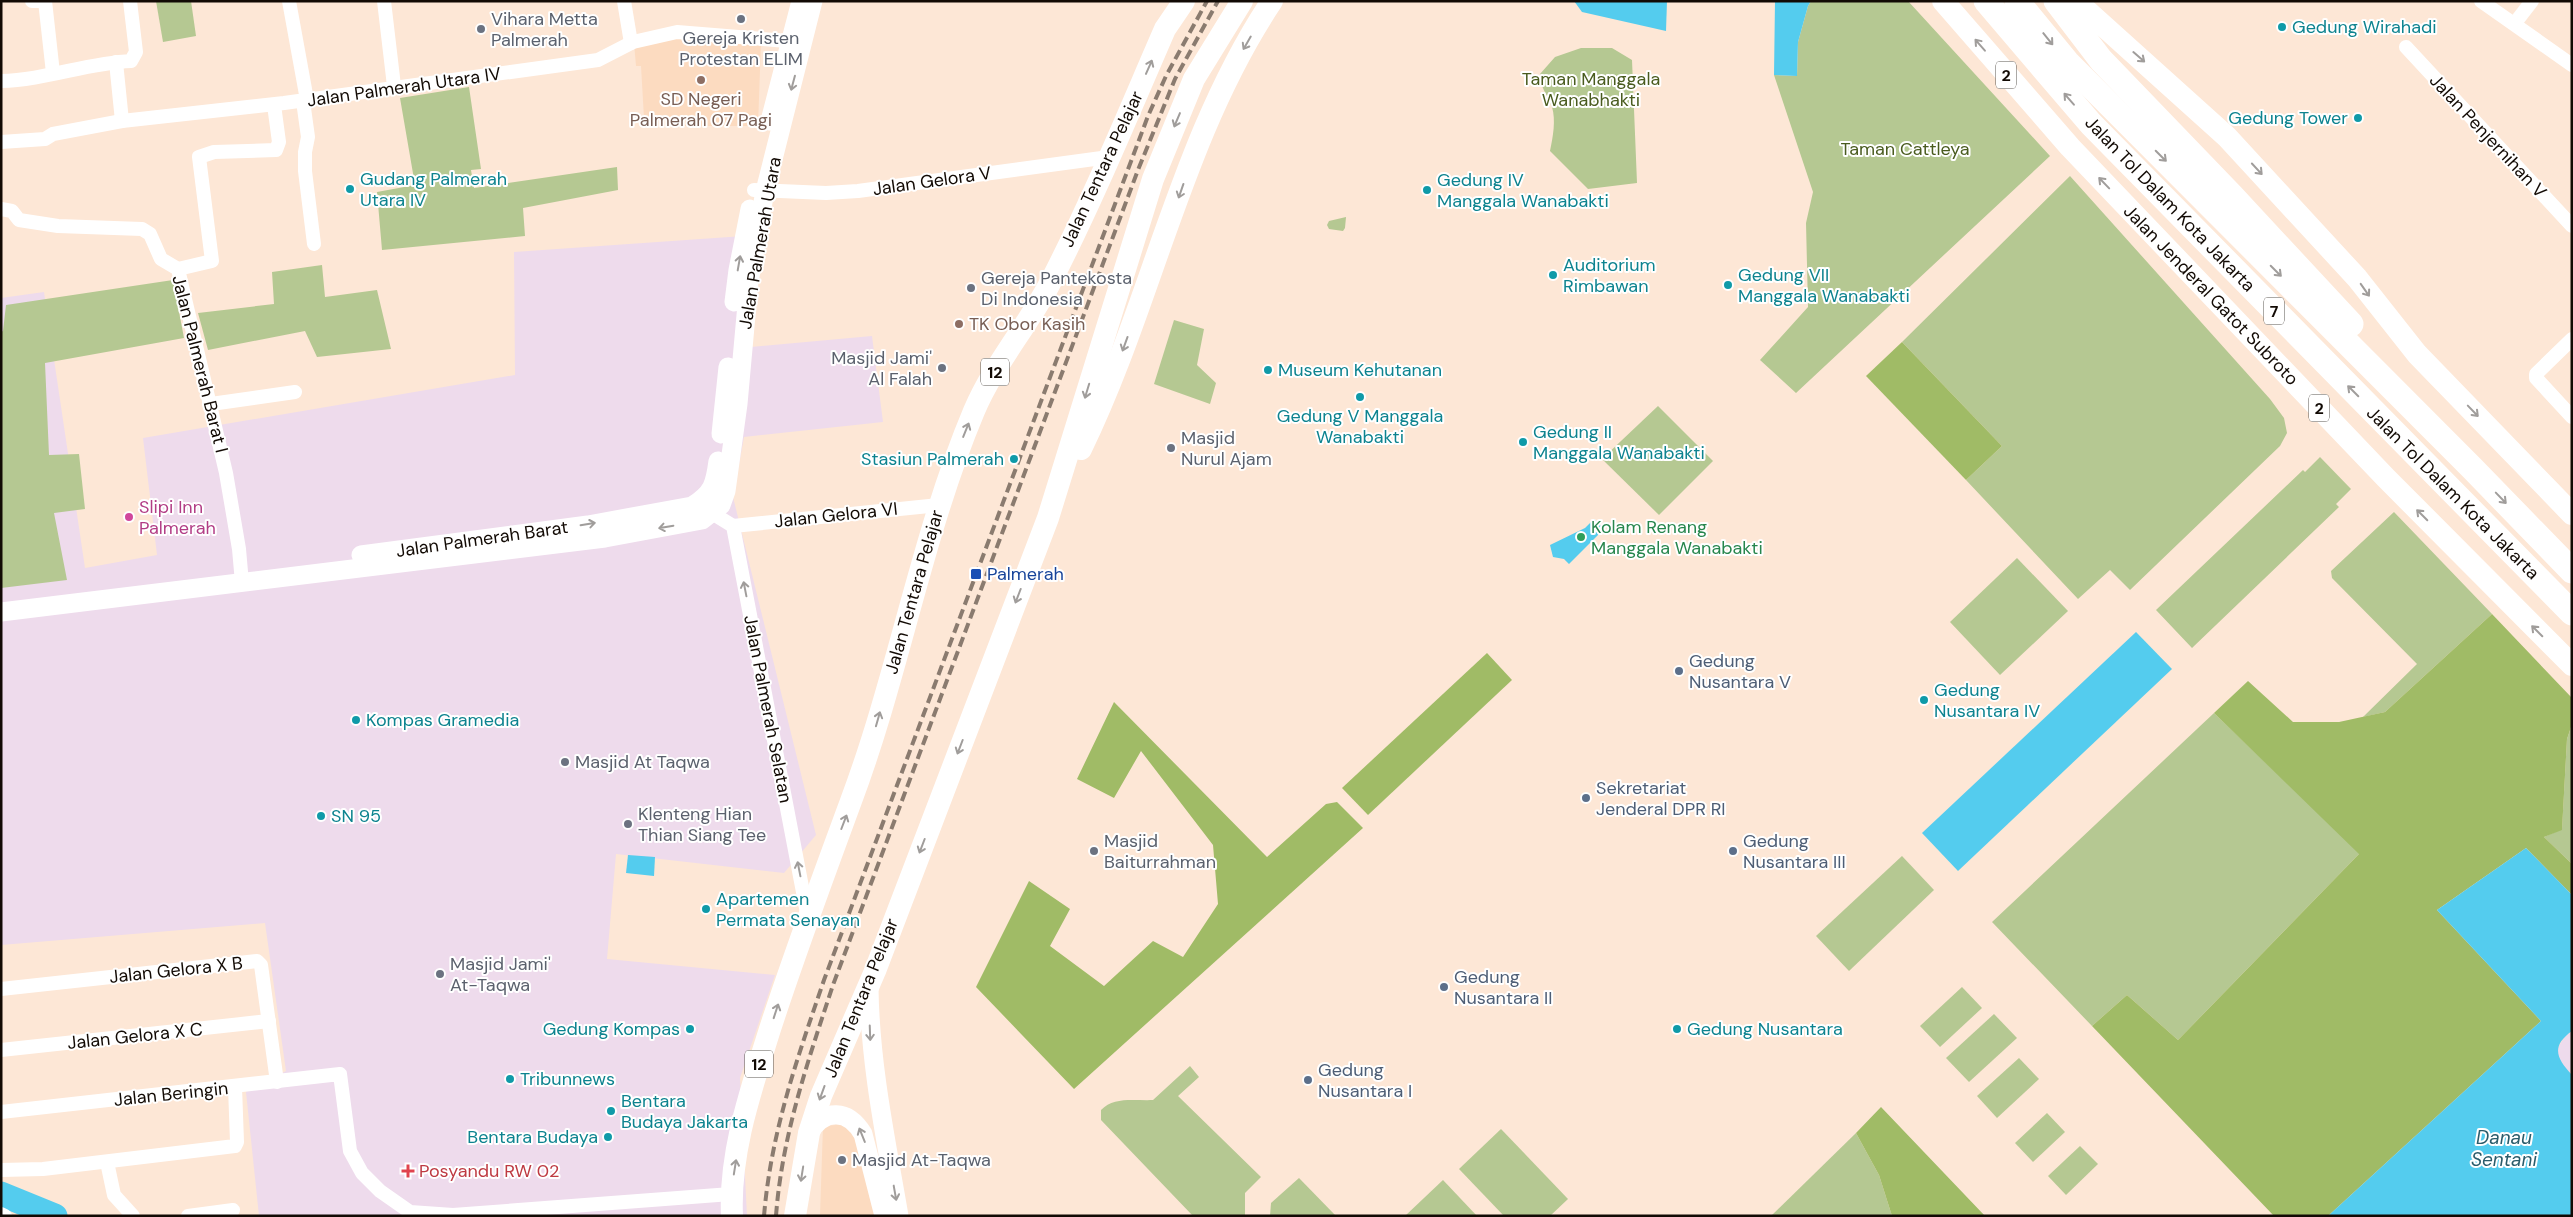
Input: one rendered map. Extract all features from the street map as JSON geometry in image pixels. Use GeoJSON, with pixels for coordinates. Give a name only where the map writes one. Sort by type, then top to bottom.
{"type":"FeatureCollection","features":[{"type":"Feature","properties":{"kind":"highway","name":"Jalan Tentara Pelajar"},"geometry":{"type":"LineString","coordinates":[[731,1205],[743,1113],[808,917],[864,766],[939,505],[976,407],[1048,287],[1109,157],[1165,29],[1184,1]]}},
{"type":"Feature","properties":{"kind":"highway","name":"Jalan Tentara Pelajar"},"geometry":{"type":"LineString","coordinates":[[795,1216],[809,1133],[839,1050],[869,984],[1048,518],[1152,179],[1194,79],[1242,1]]}},
{"type":"Feature","properties":{"kind":"highway"},"geometry":{"type":"LineString","coordinates":[[1048,518],[1104,401],[1207,123],[1233,66],[1272,1]]}},
{"type":"Feature","properties":{"kind":"highway","name":"Jalan Jenderal Gatot Subroto"},"geometry":{"type":"LineString","coordinates":[[1943,1],[2070,147],[2386,478],[2572,665]]}},
{"type":"Feature","properties":{"kind":"highway","name":"Jalan Tol Dalam Kota Jakarta"},"geometry":{"type":"LineString","coordinates":[[1986,1],[2091,124],[2572,613]]}},
{"type":"Feature","properties":{"kind":"highway","name":"Jalan Tol Dalam Kota Jakarta"},"geometry":{"type":"LineString","coordinates":[[2018,1],[2067,62],[2474,469],[2572,571]]}},
{"type":"Feature","properties":{"kind":"highway"},"geometry":{"type":"LineString","coordinates":[[2056,1],[2100,60],[2232,196],[2419,398],[2474,469]]}},
{"type":"Feature","properties":{"kind":"highway"},"geometry":{"type":"LineString","coordinates":[[2076,1],[2227,137],[2357,278],[2418,354],[2572,514]]}},
{"type":"Feature","properties":{"kind":"main road","name":"Jalan Palmerah Utara"},"geometry":{"type":"LineString","coordinates":[[797,41],[801,1]]}},
{"type":"Feature","properties":{"kind":"main road","name":"Jalan Palmerah Utara"},"geometry":{"type":"LineString","coordinates":[[715,485],[731,405],[760,190],[797,41],[813,1]]}},
{"type":"Feature","properties":{"kind":"main road","name":"Jalan Palmerah Utara"},"geometry":{"type":"LineString","coordinates":[[712,513],[721,505],[726,491],[731,405]]}},
{"type":"Feature","properties":{"kind":"main road","name":"Jalan Palmerah Barat"},"geometry":{"type":"LineString","coordinates":[[1,612],[578,526],[678,509],[692,506],[703,499],[715,485]]}},
{"type":"Feature","properties":{"kind":"main road","name":"Jalan Palmerah Barat"},"geometry":{"type":"LineString","coordinates":[[1,600],[241,577],[605,538],[702,520],[712,513]]}},
{"type":"Feature","properties":{"kind":"main road"},"geometry":{"type":"LineString","coordinates":[[869,984],[870,1037],[873,1067],[899,1216]]}},
{"type":"Feature","properties":{"kind":"main road"},"geometry":{"type":"LineString","coordinates":[[809,1133],[816,1122],[825,1116],[837,1115],[847,1117],[857,1124],[863,1134],[884,1216]]}},
{"type":"Feature","properties":{"kind":"street"},"geometry":{"type":"LineString","coordinates":[[32,1],[43,1],[53,73]]}},
{"type":"Feature","properties":{"kind":"street"},"geometry":{"type":"LineString","coordinates":[[1,81],[42,78],[53,73],[131,61],[136,52],[130,1]]}},
{"type":"Feature","properties":{"kind":"street"},"geometry":{"type":"LineString","coordinates":[[289,1],[305,100],[308,137],[304,158],[314,244]]}},
{"type":"Feature","properties":{"kind":"street"},"geometry":{"type":"LineString","coordinates":[[384,1],[394,86]]}},
{"type":"Feature","properties":{"kind":"street"},"geometry":{"type":"LineString","coordinates":[[624,1],[631,43]]}},
{"type":"Feature","properties":{"kind":"street"},"geometry":{"type":"LineString","coordinates":[[2481,1],[2572,65]]}},
{"type":"Feature","properties":{"kind":"street"},"geometry":{"type":"LineString","coordinates":[[2515,24],[2532,1]]}},
{"type":"Feature","properties":{"kind":"street","name":"Jalan Palmerah Utara IV"},"geometry":{"type":"LineString","coordinates":[[1,142],[45,139],[53,134],[122,121],[274,104],[394,86],[598,60],[631,43],[677,32],[797,41]]}},
{"type":"Feature","properties":{"kind":"street","name":"Jalan Penjernihan V"},"geometry":{"type":"LineString","coordinates":[[2406,47],[2572,226]]}},
{"type":"Feature","properties":{"kind":"street"},"geometry":{"type":"LineString","coordinates":[[116,62],[122,121]]}},
{"type":"Feature","properties":{"kind":"street"},"geometry":{"type":"LineString","coordinates":[[178,269],[212,261],[199,157],[214,152],[276,150],[279,142],[274,104]]}},
{"type":"Feature","properties":{"kind":"street","name":"Jalan Gelora V"},"geometry":{"type":"LineString","coordinates":[[760,190],[826,193],[858,191],[1109,157]]}},
{"type":"Feature","properties":{"kind":"street","name":"Jalan Palmerah Barat I"},"geometry":{"type":"LineString","coordinates":[[1,209],[12,211],[19,220],[32,223],[58,226],[142,229],[150,234],[161,259],[178,269],[211,404],[238,540],[241,577]]}},
{"type":"Feature","properties":{"kind":"street"},"geometry":{"type":"LineString","coordinates":[[2572,339],[2536,374],[2536,378],[2572,417]]}},
{"type":"Feature","properties":{"kind":"street"},"geometry":{"type":"LineString","coordinates":[[211,404],[296,392]]}},
{"type":"Feature","properties":{"kind":"street","name":"Jalan Gelora VI"},"geometry":{"type":"LineString","coordinates":[[733,526],[939,505]]}},
{"type":"Feature","properties":{"kind":"street"},"geometry":{"type":"LineString","coordinates":[[712,513],[733,526]]}},
{"type":"Feature","properties":{"kind":"street","name":"Jalan Palmerah Selatan"},"geometry":{"type":"LineString","coordinates":[[733,526],[808,917]]}},
{"type":"Feature","properties":{"kind":"street","name":"Jalan Gelora X B"},"geometry":{"type":"LineString","coordinates":[[1,989],[254,961],[261,965],[277,1082]]}},
{"type":"Feature","properties":{"kind":"street","name":"Jalan Gelora X C"},"geometry":{"type":"LineString","coordinates":[[1,1050],[269,1021]]}},
{"type":"Feature","properties":{"kind":"street","name":"Jalan Beringin"},"geometry":{"type":"LineString","coordinates":[[1,1112],[340,1074],[350,1151],[362,1173],[380,1191],[411,1214]]}},
{"type":"Feature","properties":{"kind":"street"},"geometry":{"type":"LineString","coordinates":[[1,1170],[43,1169],[235,1146],[237,1139],[235,1087]]}},
{"type":"Feature","properties":{"kind":"street"},"geometry":{"type":"LineString","coordinates":[[107,1162],[114,1195],[133,1216]]}},
{"type":"Feature","properties":{"kind":"street"},"geometry":{"type":"LineString","coordinates":[[411,1214],[453,1215],[731,1205]]}},
{"type":"Feature","properties":{"kind":"street"},"geometry":{"type":"LineString","coordinates":[[188,1216],[233,1210]]}},
{"type":"Feature","properties":{"kind":"street"},"geometry":{"type":"LineString","coordinates":[[1,1214],[5,1216]]}},
{"type":"Feature","properties":{"kind":"shaded area","name":"SD Negeri Palmerah 07 Pagi"},"geometry":{"type":"Polygon","coordinates":[[[675,38],[761,43],[758,126],[649,126],[649,119],[644,118],[641,66],[636,66],[634,43],[675,38]]]}},
{"type":"Feature","properties":{"kind":"shaded area"},"geometry":{"type":"Polygon","coordinates":[[[758,235],[751,347],[872,336],[883,422],[744,437],[733,497],[816,835],[784,873],[616,854],[607,959],[775,975],[740,1078],[747,1216],[259,1216],[246,1092],[286,1071],[265,923],[1,945],[1,298],[44,292],[85,568],[157,555],[143,438],[515,375],[514,252],[758,235]]]}},
{"type":"Feature","properties":{"kind":"shaded area"},"geometry":{"type":"Polygon","coordinates":[[[2572,1031],[2572,1075],[2559,1062],[2557,1049],[2565,1036],[2572,1031]]]}},
{"type":"Feature","properties":{"kind":"shaded area"},"geometry":{"type":"Polygon","coordinates":[[[863,1123],[879,1216],[820,1216],[823,1126],[863,1123]]]}},
{"type":"Feature","properties":{"kind":"green space"},"geometry":{"type":"Polygon","coordinates":[[[156,1],[191,1],[196,36],[163,42],[156,1]]]}},
{"type":"Feature","properties":{"kind":"green space","name":"Taman Cattleya"},"geometry":{"type":"Polygon","coordinates":[[[1811,1],[1908,1],[2050,156],[1796,393],[1760,360],[1808,307],[1806,223],[1813,192],[1774,75],[1797,76],[1798,42],[1811,1]]]}},
{"type":"Feature","properties":{"kind":"green space","name":"Taman Manggala Wanabhakti"},"geometry":{"type":"Polygon","coordinates":[[[1581,48],[1612,48],[1632,60],[1637,183],[1588,189],[1550,151],[1554,117],[1540,74],[1555,57],[1581,48]]]}},
{"type":"Feature","properties":{"kind":"green space"},"geometry":{"type":"Polygon","coordinates":[[[469,87],[481,169],[471,170],[474,188],[617,167],[618,190],[523,208],[525,236],[382,250],[377,192],[415,185],[400,98],[469,87]]]}},
{"type":"Feature","properties":{"kind":"green space"},"geometry":{"type":"Polygon","coordinates":[[[2070,176],[2270,399],[2284,418],[2287,433],[2280,446],[2130,590],[2110,570],[2078,599],[1966,480],[2002,446],[1902,342],[2070,176]]]}},
{"type":"Feature","properties":{"kind":"green space"},"geometry":{"type":"Polygon","coordinates":[[[1346,217],[1343,231],[1329,229],[1327,225],[1329,221],[1346,217]]]}},
{"type":"Feature","properties":{"kind":"green space"},"geometry":{"type":"Polygon","coordinates":[[[322,265],[325,297],[377,290],[391,349],[317,357],[305,331],[208,350],[198,313],[274,304],[272,272],[322,265]]]}},
{"type":"Feature","properties":{"kind":"green space"},"geometry":{"type":"Polygon","coordinates":[[[173,280],[184,338],[45,363],[49,455],[79,454],[85,509],[54,513],[67,580],[1,588],[1,332],[3,331],[6,305],[173,280]]]}},
{"type":"Feature","properties":{"kind":"green space"},"geometry":{"type":"Polygon","coordinates":[[[1174,320],[1204,329],[1197,365],[1216,383],[1210,404],[1154,384],[1174,320]]]}},
{"type":"Feature","properties":{"kind":"green space"},"geometry":{"type":"Polygon","coordinates":[[[1902,342],[2002,446],[1966,480],[1866,376],[1902,342]]]}},
{"type":"Feature","properties":{"kind":"green space"},"geometry":{"type":"Polygon","coordinates":[[[1658,406],[1713,461],[1659,515],[1602,459],[1658,406]]]}},
{"type":"Feature","properties":{"kind":"green space"},"geometry":{"type":"Polygon","coordinates":[[[2320,457],[2351,489],[2336,504],[2339,507],[2192,648],[2156,610],[2303,470],[2305,472],[2320,457]]]}},
{"type":"Feature","properties":{"kind":"green space"},"geometry":{"type":"Polygon","coordinates":[[[2394,512],[2492,614],[2385,712],[2363,717],[2417,664],[2332,578],[2331,571],[2394,512]]]}},
{"type":"Feature","properties":{"kind":"green space"},"geometry":{"type":"Polygon","coordinates":[[[2017,558],[2068,611],[2000,675],[1950,622],[2017,558]]]}},
{"type":"Feature","properties":{"kind":"green space"},"geometry":{"type":"Polygon","coordinates":[[[2492,614],[2572,698],[2572,724],[2567,739],[2562,830],[2544,837],[2572,864],[2572,895],[2526,848],[2437,910],[2541,1021],[2328,1216],[2274,1216],[2092,1026],[2127,995],[2178,1040],[2359,854],[2214,713],[2248,681],[2293,722],[2339,722],[2385,712],[2492,614]]]}},
{"type":"Feature","properties":{"kind":"green space"},"geometry":{"type":"Polygon","coordinates":[[[1487,653],[1512,680],[1368,815],[1342,788],[1487,653]]]}},
{"type":"Feature","properties":{"kind":"green space"},"geometry":{"type":"Polygon","coordinates":[[[1114,702],[1267,857],[1326,804],[1337,802],[1363,828],[1074,1089],[976,987],[1029,881],[1070,909],[1050,946],[1104,986],[1153,941],[1183,957],[1218,904],[1213,845],[1141,751],[1114,798],[1077,779],[1114,702]]]}},
{"type":"Feature","properties":{"kind":"green space"},"geometry":{"type":"Polygon","coordinates":[[[2214,713],[2360,853],[2178,1040],[2127,995],[2092,1026],[1992,922],[2214,713]]]}},
{"type":"Feature","properties":{"kind":"green space"},"geometry":{"type":"Polygon","coordinates":[[[2572,724],[2572,864],[2544,837],[2562,829],[2567,739],[2572,724]]]}},
{"type":"Feature","properties":{"kind":"green space"},"geometry":{"type":"Polygon","coordinates":[[[1902,856],[1934,890],[1849,971],[1816,936],[1902,856]]]}},
{"type":"Feature","properties":{"kind":"green space"},"geometry":{"type":"Polygon","coordinates":[[[1962,987],[1982,1008],[1940,1047],[1920,1026],[1962,987]]]}},
{"type":"Feature","properties":{"kind":"green space"},"geometry":{"type":"Polygon","coordinates":[[[1994,1014],[2017,1038],[1969,1082],[1946,1058],[1994,1014]]]}},
{"type":"Feature","properties":{"kind":"green space"},"geometry":{"type":"Polygon","coordinates":[[[2019,1058],[2039,1079],[1997,1118],[1977,1096],[2019,1058]]]}},
{"type":"Feature","properties":{"kind":"green space"},"geometry":{"type":"Polygon","coordinates":[[[1190,1066],[1199,1077],[1178,1096],[1261,1177],[1245,1193],[1245,1216],[1193,1216],[1101,1120],[1101,1110],[1112,1103],[1125,1100],[1153,1100],[1190,1066]]]}},
{"type":"Feature","properties":{"kind":"green space"},"geometry":{"type":"Polygon","coordinates":[[[1881,1107],[1985,1216],[1892,1216],[1879,1175],[1856,1133],[1881,1107]]]}},
{"type":"Feature","properties":{"kind":"green space"},"geometry":{"type":"Polygon","coordinates":[[[2047,1113],[2065,1132],[2033,1162],[2015,1143],[2047,1113]]]}},
{"type":"Feature","properties":{"kind":"green space"},"geometry":{"type":"Polygon","coordinates":[[[1501,1129],[1568,1199],[1550,1216],[1504,1216],[1459,1169],[1501,1129]]]}},
{"type":"Feature","properties":{"kind":"green space"},"geometry":{"type":"Polygon","coordinates":[[[1856,1133],[1879,1175],[1892,1216],[1771,1216],[1856,1133]]]}},
{"type":"Feature","properties":{"kind":"green space"},"geometry":{"type":"Polygon","coordinates":[[[2080,1146],[2098,1164],[2066,1195],[2048,1176],[2080,1146]]]}},
{"type":"Feature","properties":{"kind":"green space"},"geometry":{"type":"Polygon","coordinates":[[[1299,1178],[1336,1216],[1270,1216],[1271,1203],[1299,1178]]]}},
{"type":"Feature","properties":{"kind":"green space"},"geometry":{"type":"Polygon","coordinates":[[[1443,1180],[1477,1216],[1405,1216],[1443,1180]]]}},
{"type":"Feature","properties":{"kind":"water"},"geometry":{"type":"Polygon","coordinates":[[[1574,1],[1667,1],[1666,31],[1582,12],[1574,1]]]}},
{"type":"Feature","properties":{"kind":"water"},"geometry":{"type":"Polygon","coordinates":[[[1775,1],[1811,1],[1798,42],[1797,76],[1774,75],[1775,1]]]}},
{"type":"Feature","properties":{"kind":"water","name":"Kolam Renang Manggala Wanabakti"},"geometry":{"type":"Polygon","coordinates":[[[1594,519],[1604,529],[1569,564],[1564,559],[1553,557],[1550,545],[1585,528],[1594,519]]]}},
{"type":"Feature","properties":{"kind":"water"},"geometry":{"type":"Polygon","coordinates":[[[2136,632],[2172,669],[1958,871],[1922,833],[2136,632]]]}},
{"type":"Feature","properties":{"kind":"water","name":"Danau Sentani"},"geometry":{"type":"Polygon","coordinates":[[[2526,848],[2572,895],[2572,1031],[2561,1042],[2558,1052],[2562,1063],[2572,1075],[2572,1216],[2328,1216],[2541,1021],[2437,910],[2526,848]]]}},
{"type":"Feature","properties":{"kind":"water"},"geometry":{"type":"Polygon","coordinates":[[[628,855],[655,857],[654,876],[626,873],[628,855]]]}},
{"type":"Feature","properties":{"kind":"waterway"},"geometry":{"type":"LineString","coordinates":[[1,1194],[55,1216]]}},
{"type":"Feature","properties":{"kind":"railway"},"geometry":{"type":"LineString","coordinates":[[764,1216],[767,1185],[786,1096],[824,980],[1148,116],[1166,76],[1207,1]]}},
{"type":"Feature","properties":{"kind":"railway"},"geometry":{"type":"LineString","coordinates":[[776,1216],[779,1186],[790,1127],[833,985],[1138,170],[1175,79],[1218,1]]}},
{"type":"Feature","properties":{"kind":"place","name":"Gereja Kristen Protestan ELIM"},"geometry":{"type":"Point","coordinates":[741,19]}},
{"type":"Feature","properties":{"kind":"place","name":"Gedung Wirahadi"},"geometry":{"type":"Point","coordinates":[2282,27]}},
{"type":"Feature","properties":{"kind":"place","name":"Vihara Metta Palmerah"},"geometry":{"type":"Point","coordinates":[481,29]}},
{"type":"Feature","properties":{"kind":"place","name":"SD Negeri Palmerah 07 Pagi"},"geometry":{"type":"Point","coordinates":[701,80]}},
{"type":"Feature","properties":{"kind":"place","name":"Gedung Tower"},"geometry":{"type":"Point","coordinates":[2358,118]}},
{"type":"Feature","properties":{"kind":"place","name":"Gudang Palmerah Utara IV"},"geometry":{"type":"Point","coordinates":[350,189]}},
{"type":"Feature","properties":{"kind":"place","name":"Gedung IV Manggala Wanabakti"},"geometry":{"type":"Point","coordinates":[1427,190]}},
{"type":"Feature","properties":{"kind":"place","name":"Auditorium Rimbawan"},"geometry":{"type":"Point","coordinates":[1553,275]}},
{"type":"Feature","properties":{"kind":"place","name":"Gedung VII Manggala Wanabakti"},"geometry":{"type":"Point","coordinates":[1728,285]}},
{"type":"Feature","properties":{"kind":"place","name":"Gereja Pantekosta Di Indonesia"},"geometry":{"type":"Point","coordinates":[971,288]}},
{"type":"Feature","properties":{"kind":"place","name":"TK Obor Kasih"},"geometry":{"type":"Point","coordinates":[959,324]}},
{"type":"Feature","properties":{"kind":"place","name":"Masjid Jami' Al Falah"},"geometry":{"type":"Point","coordinates":[942,368]}},
{"type":"Feature","properties":{"kind":"place","name":"Museum Kehutanan"},"geometry":{"type":"Point","coordinates":[1268,370]}},
{"type":"Feature","properties":{"kind":"place","name":"Gedung V Manggala Wanabakti"},"geometry":{"type":"Point","coordinates":[1360,397]}},
{"type":"Feature","properties":{"kind":"place","name":"Gedung II Manggala Wanabakti"},"geometry":{"type":"Point","coordinates":[1523,442]}},
{"type":"Feature","properties":{"kind":"place","name":"Masjid Nurul Ajam"},"geometry":{"type":"Point","coordinates":[1171,448]}},
{"type":"Feature","properties":{"kind":"place","name":"Stasiun Palmerah"},"geometry":{"type":"Point","coordinates":[1014,459]}},
{"type":"Feature","properties":{"kind":"place","name":"Slipi Inn Palmerah"},"geometry":{"type":"Point","coordinates":[129,517]}},
{"type":"Feature","properties":{"kind":"place","name":"Kolam Renang Manggala Wanabakti"},"geometry":{"type":"Point","coordinates":[1581,537]}},
{"type":"Feature","properties":{"kind":"place","name":"Palmerah"},"geometry":{"type":"Point","coordinates":[976,574]}},
{"type":"Feature","properties":{"kind":"place","name":"Gedung Nusantara V"},"geometry":{"type":"Point","coordinates":[1679,671]}},
{"type":"Feature","properties":{"kind":"place","name":"Gedung Nusantara IV"},"geometry":{"type":"Point","coordinates":[1924,700]}},
{"type":"Feature","properties":{"kind":"place","name":"Kompas Gramedia"},"geometry":{"type":"Point","coordinates":[356,720]}},
{"type":"Feature","properties":{"kind":"place","name":"Masjid At Taqwa"},"geometry":{"type":"Point","coordinates":[565,762]}},
{"type":"Feature","properties":{"kind":"place","name":"Sekretariat Jenderal DPR RI"},"geometry":{"type":"Point","coordinates":[1586,798]}},
{"type":"Feature","properties":{"kind":"place","name":"SN 95"},"geometry":{"type":"Point","coordinates":[321,816]}},
{"type":"Feature","properties":{"kind":"place","name":"Klenteng Hian Thian Siang Tee"},"geometry":{"type":"Point","coordinates":[628,824]}},
{"type":"Feature","properties":{"kind":"place","name":"Masjid Baiturrahman"},"geometry":{"type":"Point","coordinates":[1094,851]}},
{"type":"Feature","properties":{"kind":"place","name":"Gedung Nusantara III"},"geometry":{"type":"Point","coordinates":[1733,851]}},
{"type":"Feature","properties":{"kind":"place","name":"Apartemen Permata Senayan"},"geometry":{"type":"Point","coordinates":[706,909]}},
{"type":"Feature","properties":{"kind":"place","name":"Masjid Jami' At-Taqwa"},"geometry":{"type":"Point","coordinates":[440,974]}},
{"type":"Feature","properties":{"kind":"place","name":"Gedung Nusantara II"},"geometry":{"type":"Point","coordinates":[1444,987]}},
{"type":"Feature","properties":{"kind":"place","name":"Gedung Kompas"},"geometry":{"type":"Point","coordinates":[690,1029]}},
{"type":"Feature","properties":{"kind":"place","name":"Gedung Nusantara"},"geometry":{"type":"Point","coordinates":[1677,1029]}},
{"type":"Feature","properties":{"kind":"place","name":"Tribunnews"},"geometry":{"type":"Point","coordinates":[510,1079]}},
{"type":"Feature","properties":{"kind":"place","name":"Gedung Nusantara I"},"geometry":{"type":"Point","coordinates":[1308,1080]}},
{"type":"Feature","properties":{"kind":"place","name":"Bentara Budaya Jakarta"},"geometry":{"type":"Point","coordinates":[611,1111]}},
{"type":"Feature","properties":{"kind":"place","name":"Bentara Budaya"},"geometry":{"type":"Point","coordinates":[608,1137]}},
{"type":"Feature","properties":{"kind":"place","name":"Masjid At-Taqwa"},"geometry":{"type":"Point","coordinates":[842,1160]}},
{"type":"Feature","properties":{"kind":"place","name":"Posyandu RW 02"},"geometry":{"type":"Point","coordinates":[408,1171]}}]}
